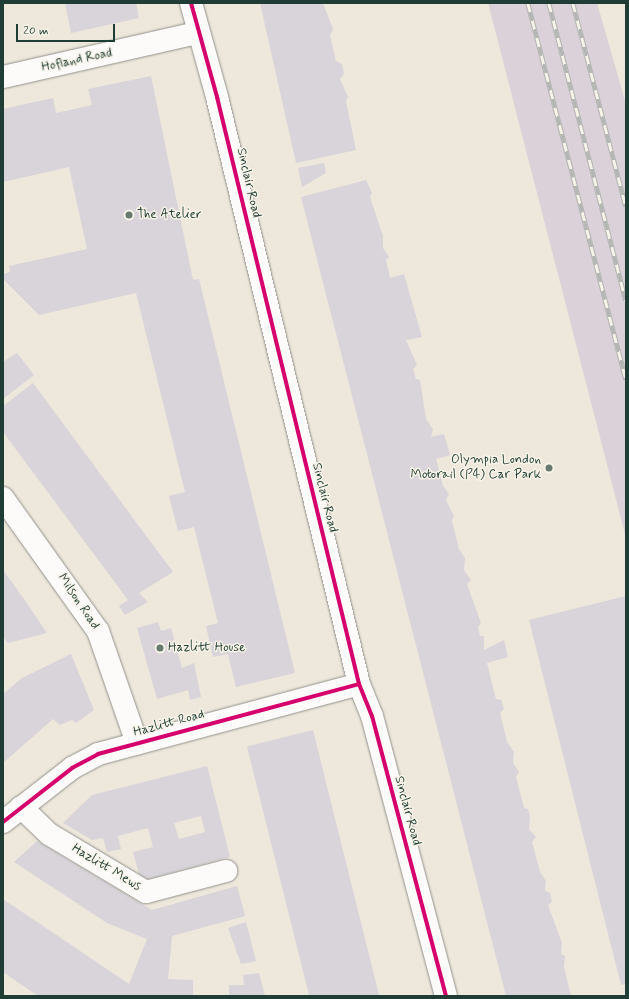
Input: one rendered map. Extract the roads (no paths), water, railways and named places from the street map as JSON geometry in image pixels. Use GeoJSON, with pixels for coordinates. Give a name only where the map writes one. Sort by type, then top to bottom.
{"type":"FeatureCollection","features":[{"type":"Feature","properties":{"kind":"street","name":"Sinclair Road"},"geometry":{"type":"LineString","coordinates":[[191,3],[197,33],[217,97],[359,684],[372,716],[446,996]]}},
{"type":"Feature","properties":{"kind":"street","name":"Hofland Road"},"geometry":{"type":"LineString","coordinates":[[3,78],[197,33]]}},
{"type":"Feature","properties":{"kind":"street","name":"Milson Road"},"geometry":{"type":"LineString","coordinates":[[3,498],[98,631],[137,743]]}},
{"type":"Feature","properties":{"kind":"street","name":"Hazlitt Road"},"geometry":{"type":"LineString","coordinates":[[3,822],[84,760],[137,743],[359,684]]}},
{"type":"Feature","properties":{"kind":"street","name":"Hazlitt Mews"},"geometry":{"type":"LineString","coordinates":[[21,807],[49,834],[146,892],[226,871]]}},
{"type":"Feature","properties":{"kind":"railway"},"geometry":{"type":"LineString","coordinates":[[528,3],[626,379]]}},
{"type":"Feature","properties":{"kind":"railway"},"geometry":{"type":"LineString","coordinates":[[549,3],[626,300]]}},
{"type":"Feature","properties":{"kind":"railway"},"geometry":{"type":"LineString","coordinates":[[573,3],[626,206]]}},
{"type":"Feature","properties":{"kind":"place","name":"The Atelier"},"geometry":{"type":"Point","coordinates":[129,215]}},
{"type":"Feature","properties":{"kind":"place","name":"Olympia London Motorail (P4) Car Park"},"geometry":{"type":"Point","coordinates":[549,468]}},
{"type":"Feature","properties":{"kind":"place","name":"Hazlitt House"},"geometry":{"type":"Point","coordinates":[160,648]}}]}
